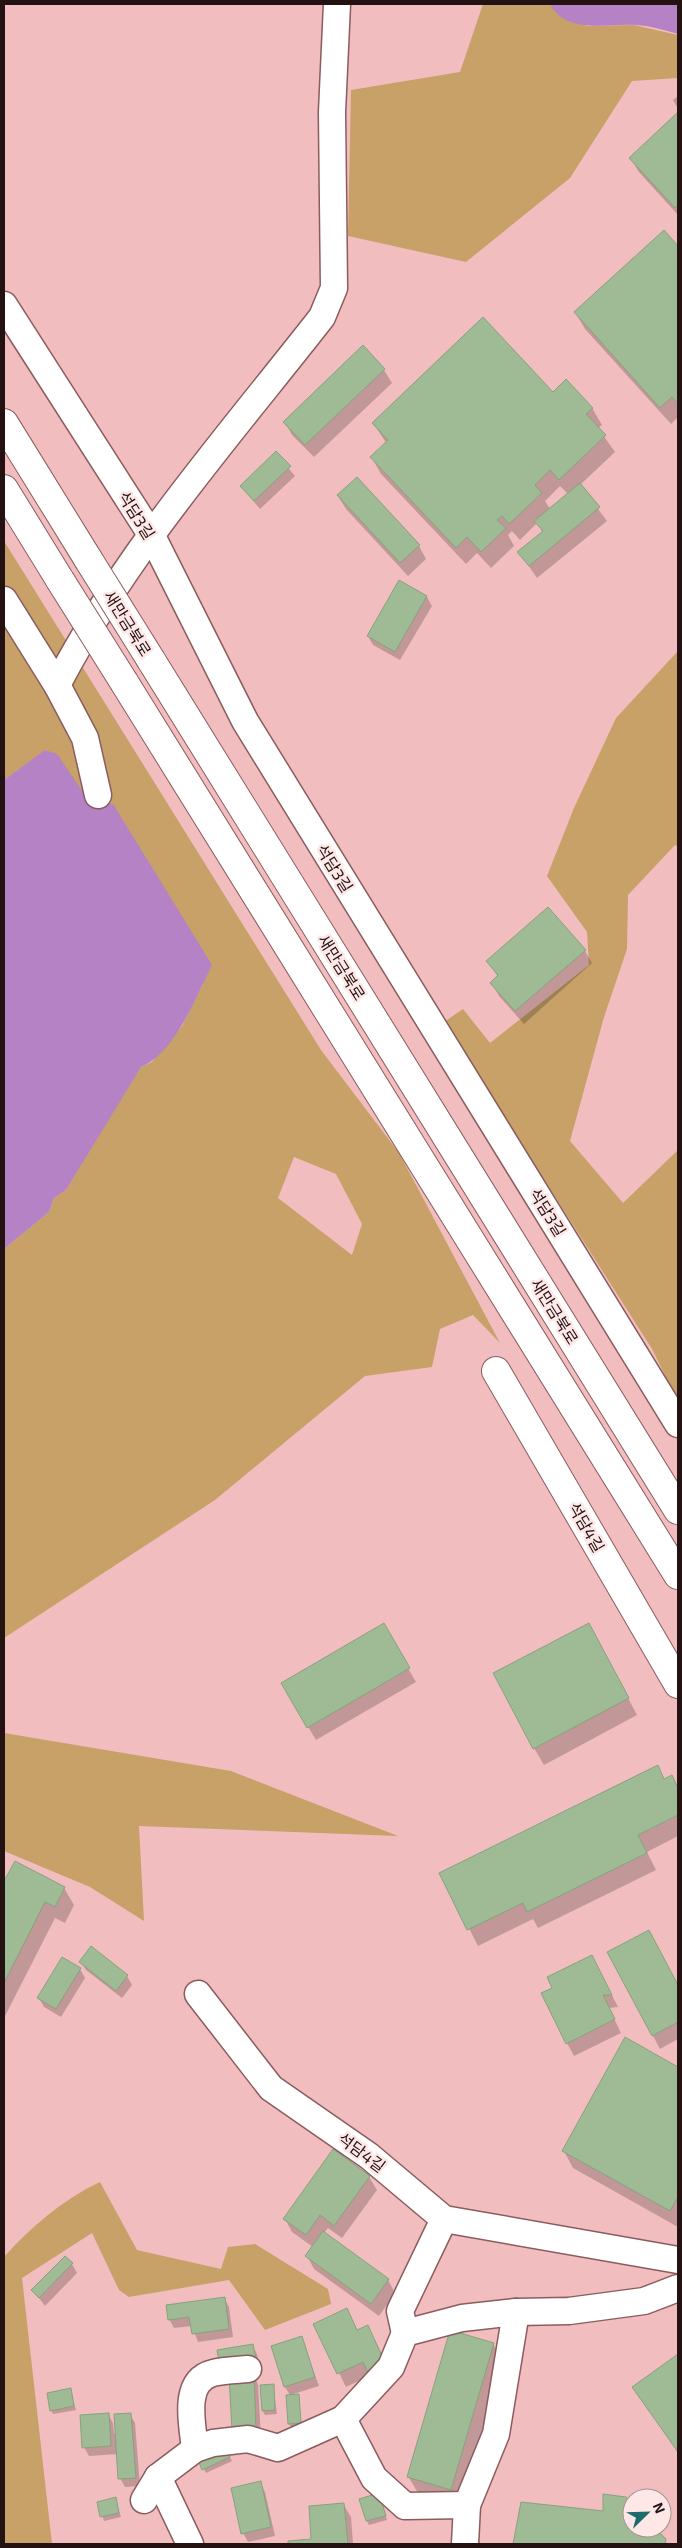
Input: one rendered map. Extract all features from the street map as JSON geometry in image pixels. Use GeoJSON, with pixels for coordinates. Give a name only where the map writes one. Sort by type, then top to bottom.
{"type":"FeatureCollection","features":[{"type":"Feature","properties":{"kind":"main road","name":"새만금북로"},"geometry":{"type":"LineString","coordinates":[[4,424],[678,1510]]}},
{"type":"Feature","properties":{"kind":"main road"},"geometry":{"type":"LineString","coordinates":[[4,488],[678,1575]]}},
{"type":"Feature","properties":{"kind":"main road","name":"석담4길"},"geometry":{"type":"LineString","coordinates":[[496,1371],[678,1684]]}},
{"type":"Feature","properties":{"kind":"street"},"geometry":{"type":"LineString","coordinates":[[57,685],[74,652],[152,536],[322,317],[334,288],[332,112],[337,4]]}},
{"type":"Feature","properties":{"kind":"street","name":"석담3길"},"geometry":{"type":"LineString","coordinates":[[4,305],[152,536],[245,721],[678,1421]]}},
{"type":"Feature","properties":{"kind":"street"},"geometry":{"type":"LineString","coordinates":[[4,600],[57,685],[85,738],[98,795]]}},
{"type":"Feature","properties":{"kind":"street","name":"석담4길"},"geometry":{"type":"LineString","coordinates":[[198,1994],[271,2088],[370,2156],[444,2219]]}},
{"type":"Feature","properties":{"kind":"street"},"geometry":{"type":"LineString","coordinates":[[144,2500],[158,2477],[195,2449],[213,2443],[248,2439],[278,2448],[343,2419],[391,2367],[405,2333],[400,2310],[444,2219],[678,2260]]}},
{"type":"Feature","properties":{"kind":"street"},"geometry":{"type":"LineString","coordinates":[[405,2333],[462,2318],[516,2312],[569,2311],[644,2301],[678,2288]]}},
{"type":"Feature","properties":{"kind":"street"},"geometry":{"type":"LineString","coordinates":[[465,2544],[466,2505],[496,2434],[516,2312]]}},
{"type":"Feature","properties":{"kind":"street"},"geometry":{"type":"LineString","coordinates":[[195,2449],[191,2400],[199,2382],[211,2373],[248,2368]]}},
{"type":"Feature","properties":{"kind":"street"},"geometry":{"type":"LineString","coordinates":[[343,2419],[374,2478],[405,2506],[466,2505]]}},
{"type":"Feature","properties":{"kind":"street"},"geometry":{"type":"LineString","coordinates":[[158,2477],[190,2544]]}},
{"type":"Feature","properties":{"kind":"shaded area"},"geometry":{"type":"Polygon","coordinates":[[[483,4],[551,4],[587,26],[634,25],[678,35],[678,78],[632,81],[570,178],[466,262],[348,236],[351,90],[460,72],[483,4]]]}},
{"type":"Feature","properties":{"kind":"shaded area"},"geometry":{"type":"Polygon","coordinates":[[[550,4],[678,4],[678,34],[642,26],[577,24],[557,14],[550,4]]]}},
{"type":"Feature","properties":{"kind":"shaded area"},"geometry":{"type":"Polygon","coordinates":[[[4,541],[321,1050],[399,1153],[500,1343],[473,1315],[440,1329],[432,1367],[365,1376],[215,1500],[4,1638],[4,1249],[49,1212],[54,1198],[66,1190],[141,1067],[152,1062],[182,1026],[203,984],[91,804],[46,750],[4,780],[4,541]],[[294,1157],[278,1198],[352,1255],[362,1224],[336,1174],[294,1157]]]}},
{"type":"Feature","properties":{"kind":"shaded area"},"geometry":{"type":"Polygon","coordinates":[[[678,651],[678,847],[675,845],[628,895],[627,949],[604,1017],[570,1141],[623,1203],[678,1150],[678,1401],[652,1349],[444,1022],[463,1009],[490,1043],[589,965],[587,932],[547,876],[574,808],[616,718],[678,651]]]}},
{"type":"Feature","properties":{"kind":"shaded area"},"geometry":{"type":"Polygon","coordinates":[[[45,750],[57,754],[91,804],[113,804],[212,965],[174,1037],[153,1060],[141,1067],[66,1190],[54,1198],[49,1212],[4,1249],[4,780],[45,750]]]}},
{"type":"Feature","properties":{"kind":"shaded area"},"geometry":{"type":"Polygon","coordinates":[[[4,1733],[231,1771],[398,1836],[139,1826],[144,1921],[90,1887],[4,1851],[4,1733]]]}},
{"type":"Feature","properties":{"kind":"shaded area"},"geometry":{"type":"Polygon","coordinates":[[[100,2182],[137,2250],[221,2269],[228,2247],[255,2244],[328,2289],[331,2304],[265,2330],[229,2280],[129,2297],[119,2290],[92,2233],[22,2278],[52,2544],[4,2544],[4,2257],[25,2235],[60,2205],[100,2182]]]}},
{"type":"Feature","properties":{"kind":"building"},"geometry":{"type":"Polygon","coordinates":[[[678,112],[678,205],[675,208],[629,158],[678,112]]]}},
{"type":"Feature","properties":{"kind":"building"},"geometry":{"type":"Polygon","coordinates":[[[664,230],[678,246],[678,404],[672,397],[660,408],[574,312],[664,230]]]}},
{"type":"Feature","properties":{"kind":"building"},"geometry":{"type":"Polygon","coordinates":[[[483,317],[553,392],[566,379],[593,408],[586,414],[606,435],[559,480],[550,470],[535,485],[542,493],[509,524],[502,516],[497,520],[506,528],[481,552],[467,537],[456,548],[370,457],[388,440],[372,423],[483,317]]]}},
{"type":"Feature","properties":{"kind":"building"},"geometry":{"type":"Polygon","coordinates":[[[363,345],[385,369],[305,445],[283,422],[363,345]]]}},
{"type":"Feature","properties":{"kind":"building"},"geometry":{"type":"Polygon","coordinates":[[[276,451],[291,466],[254,501],[240,486],[276,451]]]}},
{"type":"Feature","properties":{"kind":"building"},"geometry":{"type":"Polygon","coordinates":[[[357,477],[420,545],[400,563],[337,495],[357,477]]]}},
{"type":"Feature","properties":{"kind":"building"},"geometry":{"type":"Polygon","coordinates":[[[580,483],[600,507],[529,566],[517,552],[543,531],[534,521],[580,483]]]}},
{"type":"Feature","properties":{"kind":"building"},"geometry":{"type":"Polygon","coordinates":[[[399,580],[427,596],[395,652],[367,636],[399,580]]]}},
{"type":"Feature","properties":{"kind":"building"},"geometry":{"type":"Polygon","coordinates":[[[548,907],[586,950],[515,1011],[490,983],[498,975],[486,961],[548,907]]]}},
{"type":"Feature","properties":{"kind":"building"},"geometry":{"type":"Polygon","coordinates":[[[384,1623],[410,1668],[307,1728],[281,1683],[384,1623]]]}},
{"type":"Feature","properties":{"kind":"building"},"geometry":{"type":"Polygon","coordinates":[[[589,1623],[629,1698],[533,1749],[493,1673],[589,1623]]]}},
{"type":"Feature","properties":{"kind":"building"},"geometry":{"type":"Polygon","coordinates":[[[658,1765],[664,1779],[672,1775],[678,1788],[678,1815],[638,1835],[647,1853],[527,1912],[523,1903],[467,1930],[439,1873],[658,1765]]]}},
{"type":"Feature","properties":{"kind":"building"},"geometry":{"type":"Polygon","coordinates":[[[15,1861],[65,1887],[55,1907],[45,1902],[4,1983],[4,1881],[15,1861]]]}},
{"type":"Feature","properties":{"kind":"building"},"geometry":{"type":"Polygon","coordinates":[[[649,1930],[678,1985],[678,2022],[652,2036],[607,1952],[649,1930]]]}},
{"type":"Feature","properties":{"kind":"building"},"geometry":{"type":"Polygon","coordinates":[[[91,1946],[128,1975],[116,1991],[79,1962],[91,1946]]]}},
{"type":"Feature","properties":{"kind":"building"},"geometry":{"type":"Polygon","coordinates":[[[592,1955],[612,1995],[603,1995],[615,2019],[566,2044],[541,1993],[552,1988],[547,1977],[592,1955]]]}},
{"type":"Feature","properties":{"kind":"building"},"geometry":{"type":"Polygon","coordinates":[[[62,1957],[81,1968],[56,2009],[37,1998],[62,1957]]]}},
{"type":"Feature","properties":{"kind":"building"},"geometry":{"type":"Polygon","coordinates":[[[625,2037],[678,2067],[678,2197],[670,2211],[562,2151],[625,2037]]]}},
{"type":"Feature","properties":{"kind":"building"},"geometry":{"type":"Polygon","coordinates":[[[333,2149],[370,2176],[334,2226],[320,2215],[306,2235],[283,2219],[333,2149]]]}},
{"type":"Feature","properties":{"kind":"building"},"geometry":{"type":"Polygon","coordinates":[[[323,2231],[389,2279],[371,2304],[305,2256],[323,2231]]]}},
{"type":"Feature","properties":{"kind":"building"},"geometry":{"type":"Polygon","coordinates":[[[65,2256],[73,2263],[39,2298],[31,2290],[65,2256]]]}},
{"type":"Feature","properties":{"kind":"building"},"geometry":{"type":"Polygon","coordinates":[[[225,2297],[229,2329],[192,2334],[189,2317],[168,2320],[166,2305],[225,2297]]]}},
{"type":"Feature","properties":{"kind":"building"},"geometry":{"type":"Polygon","coordinates":[[[347,2308],[357,2330],[368,2325],[385,2363],[367,2371],[363,2362],[337,2374],[313,2324],[347,2308]]]}},
{"type":"Feature","properties":{"kind":"building"},"geometry":{"type":"Polygon","coordinates":[[[450,2330],[494,2343],[451,2490],[407,2477],[450,2330]]]}},
{"type":"Feature","properties":{"kind":"building"},"geometry":{"type":"Polygon","coordinates":[[[302,2336],[315,2377],[284,2387],[271,2346],[302,2336]]]}},
{"type":"Feature","properties":{"kind":"building"},"geometry":{"type":"Polygon","coordinates":[[[253,2344],[256,2360],[220,2366],[217,2350],[253,2344]]]}},
{"type":"Feature","properties":{"kind":"building"},"geometry":{"type":"Polygon","coordinates":[[[678,2354],[678,2452],[632,2387],[678,2354]]]}},
{"type":"Feature","properties":{"kind":"building"},"geometry":{"type":"Polygon","coordinates":[[[254,2374],[256,2430],[232,2431],[229,2375],[254,2374]]]}},
{"type":"Feature","properties":{"kind":"building"},"geometry":{"type":"Polygon","coordinates":[[[274,2384],[275,2410],[262,2411],[260,2385],[274,2384]]]}},
{"type":"Feature","properties":{"kind":"building"},"geometry":{"type":"Polygon","coordinates":[[[71,2388],[74,2406],[50,2411],[47,2393],[71,2388]]]}},
{"type":"Feature","properties":{"kind":"building"},"geometry":{"type":"Polygon","coordinates":[[[299,2394],[301,2423],[288,2424],[286,2395],[299,2394]]]}},
{"type":"Feature","properties":{"kind":"building"},"geometry":{"type":"Polygon","coordinates":[[[109,2413],[111,2446],[82,2448],[80,2415],[109,2413]]]}},
{"type":"Feature","properties":{"kind":"building"},"geometry":{"type":"Polygon","coordinates":[[[131,2413],[136,2478],[118,2479],[114,2414],[131,2413]]]}},
{"type":"Feature","properties":{"kind":"building"},"geometry":{"type":"Polygon","coordinates":[[[225,2447],[230,2457],[202,2470],[198,2460],[225,2447]]]}},
{"type":"Feature","properties":{"kind":"building"},"geometry":{"type":"Polygon","coordinates":[[[261,2481],[271,2527],[241,2534],[231,2488],[261,2481]]]}},
{"type":"Feature","properties":{"kind":"building"},"geometry":{"type":"Polygon","coordinates":[[[379,2493],[386,2516],[366,2521],[359,2499],[379,2493]]]}},
{"type":"Feature","properties":{"kind":"building"},"geometry":{"type":"Polygon","coordinates":[[[603,2494],[622,2496],[622,2538],[665,2538],[665,2544],[513,2544],[521,2502],[603,2511],[603,2494]]]}},
{"type":"Feature","properties":{"kind":"building"},"geometry":{"type":"Polygon","coordinates":[[[116,2497],[119,2513],[100,2517],[97,2502],[116,2497]]]}},
{"type":"Feature","properties":{"kind":"building"},"geometry":{"type":"Polygon","coordinates":[[[344,2503],[348,2544],[288,2544],[288,2541],[311,2539],[309,2506],[344,2503]]]}}]}
